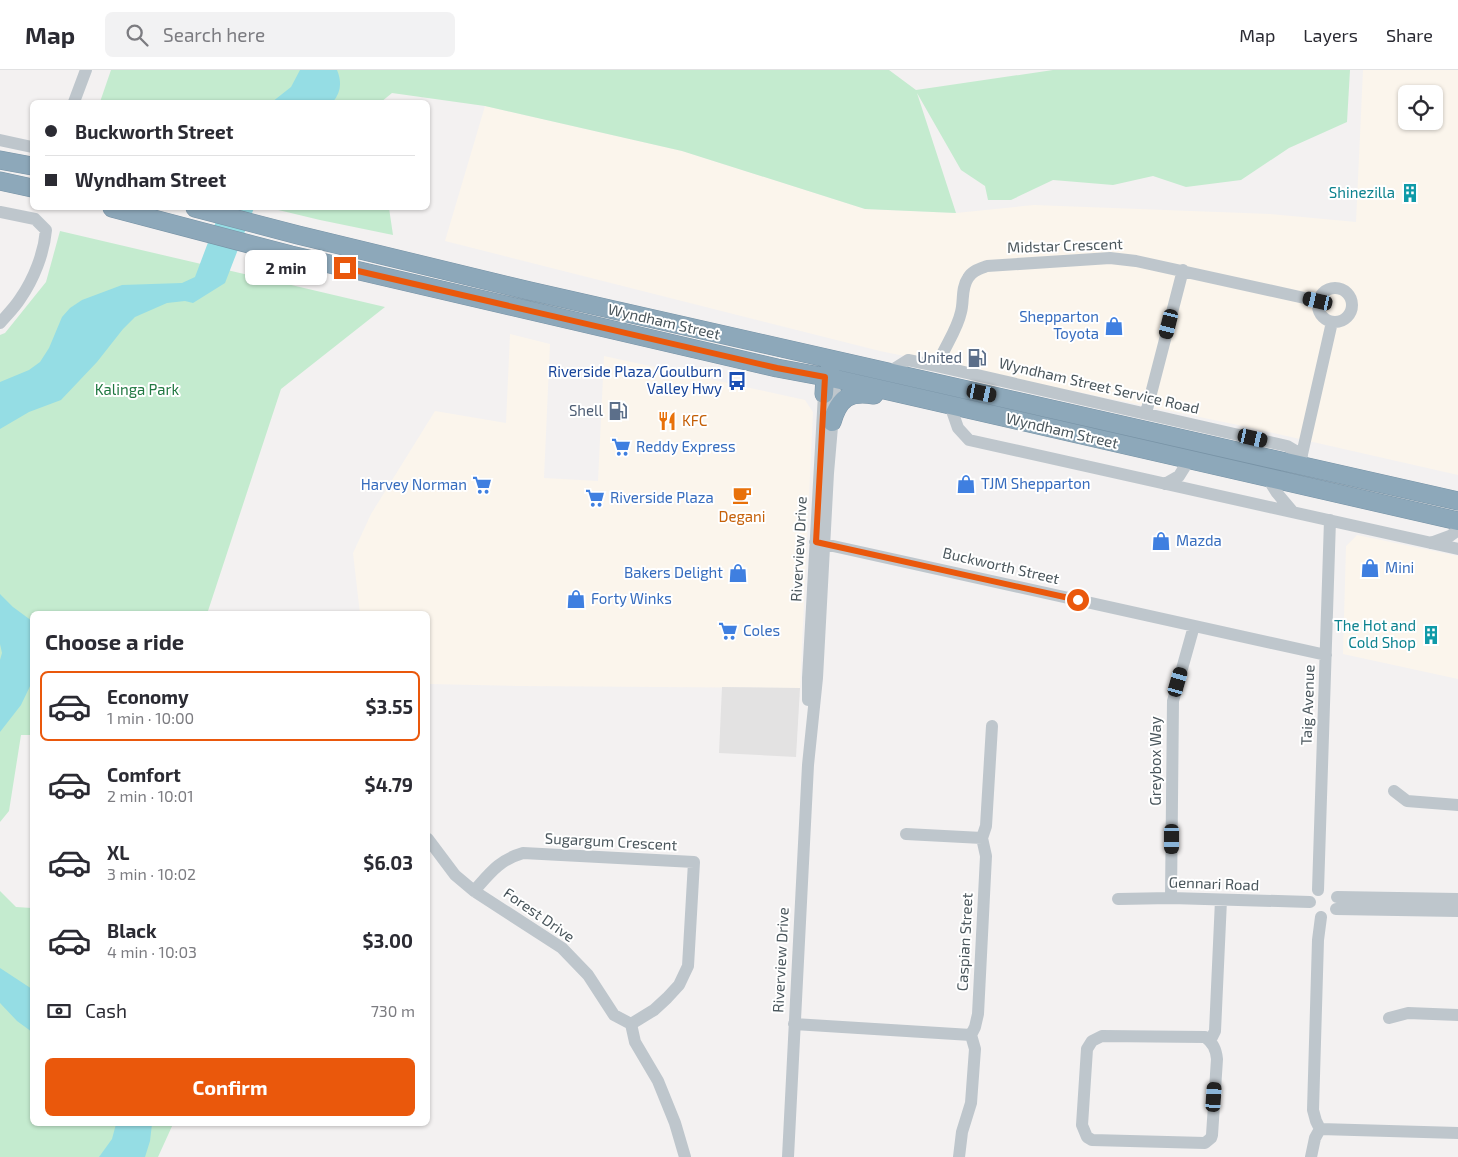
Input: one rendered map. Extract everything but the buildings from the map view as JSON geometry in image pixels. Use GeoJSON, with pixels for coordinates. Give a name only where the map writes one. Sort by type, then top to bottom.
{"type":"FeatureCollection","features":[{"type":"Feature","properties":{"kind":"highway"},"geometry":{"type":"LineString","coordinates":[[0,160],[30,166]]}},
{"type":"Feature","properties":{"kind":"highway"},"geometry":{"type":"LineString","coordinates":[[0,181],[30,188]]}},
{"type":"Feature","properties":{"kind":"highway","name":"Wyndham Street"},"geometry":{"type":"LineString","coordinates":[[120,210],[291,255],[830,382],[949,405],[1458,521]]}},
{"type":"Feature","properties":{"kind":"highway","name":"Wyndham Street"},"geometry":{"type":"LineString","coordinates":[[203,210],[530,292],[1205,444],[1301,460],[1458,501]]}},
{"type":"Feature","properties":{"kind":"highway"},"geometry":{"type":"LineString","coordinates":[[422,265],[426,280],[438,290]]}},
{"type":"Feature","properties":{"kind":"highway"},"geometry":{"type":"LineString","coordinates":[[530,292],[539,299],[549,315]]}},
{"type":"Feature","properties":{"kind":"highway"},"geometry":{"type":"LineString","coordinates":[[697,329],[722,340],[813,361],[830,382]]}},
{"type":"Feature","properties":{"kind":"highway"},"geometry":{"type":"LineString","coordinates":[[830,382],[835,364],[840,362],[852,363]]}},
{"type":"Feature","properties":{"kind":"highway"},"geometry":{"type":"LineString","coordinates":[[832,422],[842,400],[856,394],[884,397],[922,405],[949,405]]}},
{"type":"Feature","properties":{"kind":"highway"},"geometry":{"type":"LineString","coordinates":[[1188,440],[1189,460]]}},
{"type":"Feature","properties":{"kind":"highway"},"geometry":{"type":"LineString","coordinates":[[1205,444],[1207,464]]}},
{"type":"Feature","properties":{"kind":"highway"},"geometry":{"type":"LineString","coordinates":[[1431,495],[1458,492]]}},
{"type":"Feature","properties":{"kind":"street"},"geometry":{"type":"LineString","coordinates":[[75,100],[86,70]]}},
{"type":"Feature","properties":{"kind":"street"},"geometry":{"type":"LineString","coordinates":[[0,140],[30,147]]}},
{"type":"Feature","properties":{"kind":"street"},"geometry":{"type":"LineString","coordinates":[[0,212],[35,219],[46,230],[44,246],[32,277],[20,298],[0,323]]}},
{"type":"Feature","properties":{"kind":"street","name":"Midstar Crescent"},"geometry":{"type":"LineString","coordinates":[[937,366],[959,319],[966,280],[973,272],[987,266],[1110,258],[1182,270],[1318,301]]}},
{"type":"Feature","properties":{"kind":"street"},"geometry":{"type":"LineString","coordinates":[[1146,413],[1182,270]]}},
{"type":"Feature","properties":{"kind":"street"},"geometry":{"type":"LineString","coordinates":[[1340,289],[1349,296],[1351,301],[1349,314],[1340,321],[1332,322],[1322,316],[1319,311],[1318,301],[1325,291],[1340,289]]}},
{"type":"Feature","properties":{"kind":"street"},"geometry":{"type":"LineString","coordinates":[[1301,460],[1332,322]]}},
{"type":"Feature","properties":{"kind":"street","name":"Wyndham Street Service Road"},"geometry":{"type":"LineString","coordinates":[[889,372],[908,360],[937,366],[1287,446],[1301,460]]}},
{"type":"Feature","properties":{"kind":"street","name":"Riverview Drive"},"geometry":{"type":"LineString","coordinates":[[788,1157],[808,766],[808,678],[832,422],[830,382]]}},
{"type":"Feature","properties":{"kind":"street","name":"Riverview Drive"},"geometry":{"type":"LineString","coordinates":[[820,543],[830,382]]}},
{"type":"Feature","properties":{"kind":"street"},"geometry":{"type":"LineString","coordinates":[[949,405],[958,428],[969,440],[1458,549]]}},
{"type":"Feature","properties":{"kind":"street"},"geometry":{"type":"LineString","coordinates":[[1165,484],[1179,476],[1189,460]]}},
{"type":"Feature","properties":{"kind":"street"},"geometry":{"type":"LineString","coordinates":[[1267,478],[1293,512]]}},
{"type":"Feature","properties":{"kind":"street"},"geometry":{"type":"LineString","coordinates":[[1431,495],[1458,510]]}},
{"type":"Feature","properties":{"kind":"street","name":"Taig Avenue"},"geometry":{"type":"LineString","coordinates":[[1318,890],[1330,520]]}},
{"type":"Feature","properties":{"kind":"street"},"geometry":{"type":"LineString","coordinates":[[1431,543],[1450,536],[1458,530]]}},
{"type":"Feature","properties":{"kind":"street","name":"Buckworth Street"},"geometry":{"type":"LineString","coordinates":[[820,543],[1326,655]]}},
{"type":"Feature","properties":{"kind":"street","name":"Greybox Way"},"geometry":{"type":"LineString","coordinates":[[1171,898],[1173,701],[1194,626]]}},
{"type":"Feature","properties":{"kind":"street","name":"Caspian Street"},"geometry":{"type":"LineString","coordinates":[[959,1157],[962,1132],[971,1103],[975,1049],[971,1035],[978,1014],[986,856],[982,838],[986,826],[992,726]]}},
{"type":"Feature","properties":{"kind":"street"},"geometry":{"type":"LineString","coordinates":[[1394,791],[1406,802],[1458,805]]}},
{"type":"Feature","properties":{"kind":"street"},"geometry":{"type":"LineString","coordinates":[[906,834],[982,838]]}},
{"type":"Feature","properties":{"kind":"street","name":"Forest Drive"},"geometry":{"type":"LineString","coordinates":[[430,842],[455,875],[474,891],[562,948],[588,975],[614,1015],[631,1024]]}},
{"type":"Feature","properties":{"kind":"street","name":"Sugargum Crescent"},"geometry":{"type":"LineString","coordinates":[[474,891],[508,857],[523,853],[694,862],[688,966],[679,985],[661,1004],[631,1024]]}},
{"type":"Feature","properties":{"kind":"street"},"geometry":{"type":"LineString","coordinates":[[1329,889],[1337,903],[1331,915],[1321,916],[1313,912],[1310,902],[1313,894],[1318,890],[1329,889]]}},
{"type":"Feature","properties":{"kind":"street","name":"Gennari Road"},"geometry":{"type":"LineString","coordinates":[[1118,899],[1171,898],[1310,902]]}},
{"type":"Feature","properties":{"kind":"street"},"geometry":{"type":"LineString","coordinates":[[1208,1039],[1215,1030],[1218,900]]}},
{"type":"Feature","properties":{"kind":"street"},"geometry":{"type":"LineString","coordinates":[[1337,903],[1458,900]]}},
{"type":"Feature","properties":{"kind":"street"},"geometry":{"type":"LineString","coordinates":[[1337,903],[1458,911]]}},
{"type":"Feature","properties":{"kind":"street"},"geometry":{"type":"LineString","coordinates":[[1320,1129],[1313,1110],[1318,940],[1321,916]]}},
{"type":"Feature","properties":{"kind":"street"},"geometry":{"type":"LineString","coordinates":[[1389,1018],[1408,1013],[1458,1015]]}},
{"type":"Feature","properties":{"kind":"street"},"geometry":{"type":"LineString","coordinates":[[631,1024],[635,1042],[658,1081],[675,1123],[685,1157]]}},
{"type":"Feature","properties":{"kind":"street"},"geometry":{"type":"LineString","coordinates":[[794,1024],[971,1035]]}},
{"type":"Feature","properties":{"kind":"street"},"geometry":{"type":"LineString","coordinates":[[1102,1036],[1208,1039],[1215,1048],[1217,1059],[1212,1135],[1206,1143],[1092,1140],[1087,1137],[1082,1125],[1087,1049],[1092,1041],[1102,1036]]}},
{"type":"Feature","properties":{"kind":"street"},"geometry":{"type":"LineString","coordinates":[[1320,1129],[1458,1133]]}},
{"type":"Feature","properties":{"kind":"street"},"geometry":{"type":"LineString","coordinates":[[1311,1157],[1315,1138],[1320,1129]]}},
{"type":"Feature","properties":{"kind":"shaded area"},"geometry":{"type":"Polygon","coordinates":[[[1363,70],[1458,70],[1458,475],[1238,425],[880,351],[445,241],[485,106],[682,151],[865,209],[956,213],[1034,205],[1270,214],[1356,222],[1363,70]]]}},
{"type":"Feature","properties":{"kind":"shaded area","name":"Riverside Plaza"},"geometry":{"type":"Polygon","coordinates":[[[510,334],[550,344],[544,478],[598,481],[604,356],[805,400],[813,412],[800,688],[430,684],[430,611],[360,611],[353,553],[371,514],[435,411],[506,423],[510,334]]]}},
{"type":"Feature","properties":{"kind":"shaded area"},"geometry":{"type":"Polygon","coordinates":[[[1357,535],[1458,556],[1458,679],[1343,654],[1346,546],[1357,535]]]}},
{"type":"Feature","properties":{"kind":"shaded area"},"geometry":{"type":"Polygon","coordinates":[[[722,687],[800,688],[796,757],[719,753],[722,687]]]}},
{"type":"Feature","properties":{"kind":"green space"},"geometry":{"type":"Polygon","coordinates":[[[111,70],[889,70],[916,90],[1053,70],[1350,70],[1347,122],[1289,148],[1241,180],[1186,187],[1153,176],[1113,185],[1053,180],[1011,200],[988,200],[985,186],[961,170],[917,93],[956,213],[865,209],[682,151],[485,106],[392,93],[383,100],[101,100],[111,70]]]}},
{"type":"Feature","properties":{"kind":"green space"},"geometry":{"type":"Polygon","coordinates":[[[278,210],[389,210],[393,235],[278,210]]]}},
{"type":"Feature","properties":{"kind":"green space","name":"Kalinga Park"},"geometry":{"type":"Polygon","coordinates":[[[60,231],[385,307],[281,389],[208,611],[30,611],[30,735],[21,735],[9,811],[0,822],[0,335],[5,333],[46,282],[60,231]]]}},
{"type":"Feature","properties":{"kind":"green space"},"geometry":{"type":"Polygon","coordinates":[[[0,891],[16,907],[30,908],[30,1126],[172,1126],[158,1157],[0,1157],[0,891]]]}},
{"type":"Feature","properties":{"kind":"water"},"geometry":{"type":"Polygon","coordinates":[[[300,70],[337,70],[340,79],[340,87],[334,100],[275,100],[291,87],[300,70]]]}},
{"type":"Feature","properties":{"kind":"water"},"geometry":{"type":"Polygon","coordinates":[[[220,210],[253,210],[225,283],[193,303],[185,301],[167,303],[135,317],[97,362],[61,400],[29,412],[0,429],[0,382],[29,370],[40,362],[49,348],[62,317],[70,308],[82,300],[122,285],[182,283],[195,277],[220,210]]]}},
{"type":"Feature","properties":{"kind":"water"},"geometry":{"type":"Polygon","coordinates":[[[0,594],[30,620],[30,686],[21,705],[0,732],[0,660],[2,653],[0,644],[0,594]]]}},
{"type":"Feature","properties":{"kind":"water"},"geometry":{"type":"Polygon","coordinates":[[[0,968],[30,988],[30,1031],[17,1021],[0,1003],[0,968]]]}},
{"type":"Feature","properties":{"kind":"water"},"geometry":{"type":"Polygon","coordinates":[[[115,1126],[152,1126],[145,1157],[99,1157],[112,1139],[115,1126]]]}},
{"type":"Feature","properties":{"kind":"place","name":"Shinezilla"},"geometry":{"type":"Point","coordinates":[1410,193]}},
{"type":"Feature","properties":{"kind":"place","name":"Shepparton Toyota"},"geometry":{"type":"Point","coordinates":[1114,326]}},
{"type":"Feature","properties":{"kind":"place","name":"United"},"geometry":{"type":"Point","coordinates":[977,358]}},
{"type":"Feature","properties":{"kind":"place","name":"Riverside Plaza/Goulburn Valley Hwy"},"geometry":{"type":"Point","coordinates":[737,381]}},
{"type":"Feature","properties":{"kind":"place","name":"Shell"},"geometry":{"type":"Point","coordinates":[618,411]}},
{"type":"Feature","properties":{"kind":"place","name":"KFC"},"geometry":{"type":"Point","coordinates":[667,421]}},
{"type":"Feature","properties":{"kind":"place","name":"Reddy Express"},"geometry":{"type":"Point","coordinates":[621,447]}},
{"type":"Feature","properties":{"kind":"place","name":"TJM Shepparton"},"geometry":{"type":"Point","coordinates":[966,484]}},
{"type":"Feature","properties":{"kind":"place","name":"Harvey Norman"},"geometry":{"type":"Point","coordinates":[482,485]}},
{"type":"Feature","properties":{"kind":"place","name":"Degani"},"geometry":{"type":"Point","coordinates":[742,495]}},
{"type":"Feature","properties":{"kind":"place","name":"Riverside Plaza"},"geometry":{"type":"Point","coordinates":[595,498]}},
{"type":"Feature","properties":{"kind":"place","name":"Mazda"},"geometry":{"type":"Point","coordinates":[1161,541]}},
{"type":"Feature","properties":{"kind":"place","name":"Mini"},"geometry":{"type":"Point","coordinates":[1370,568]}},
{"type":"Feature","properties":{"kind":"place","name":"Bakers Delight"},"geometry":{"type":"Point","coordinates":[738,573]}},
{"type":"Feature","properties":{"kind":"place","name":"Forty Winks"},"geometry":{"type":"Point","coordinates":[576,599]}},
{"type":"Feature","properties":{"kind":"place","name":"Coles"},"geometry":{"type":"Point","coordinates":[728,631]}},
{"type":"Feature","properties":{"kind":"place","name":"The Hot and Cold Shop"},"geometry":{"type":"Point","coordinates":[1431,635]}},
{"type":"Feature","properties":{"kind":"route"},"geometry":{"type":"LineString","coordinates":[[345,268],[777,368],[825,377],[816,542],[1078,600]]}}]}
